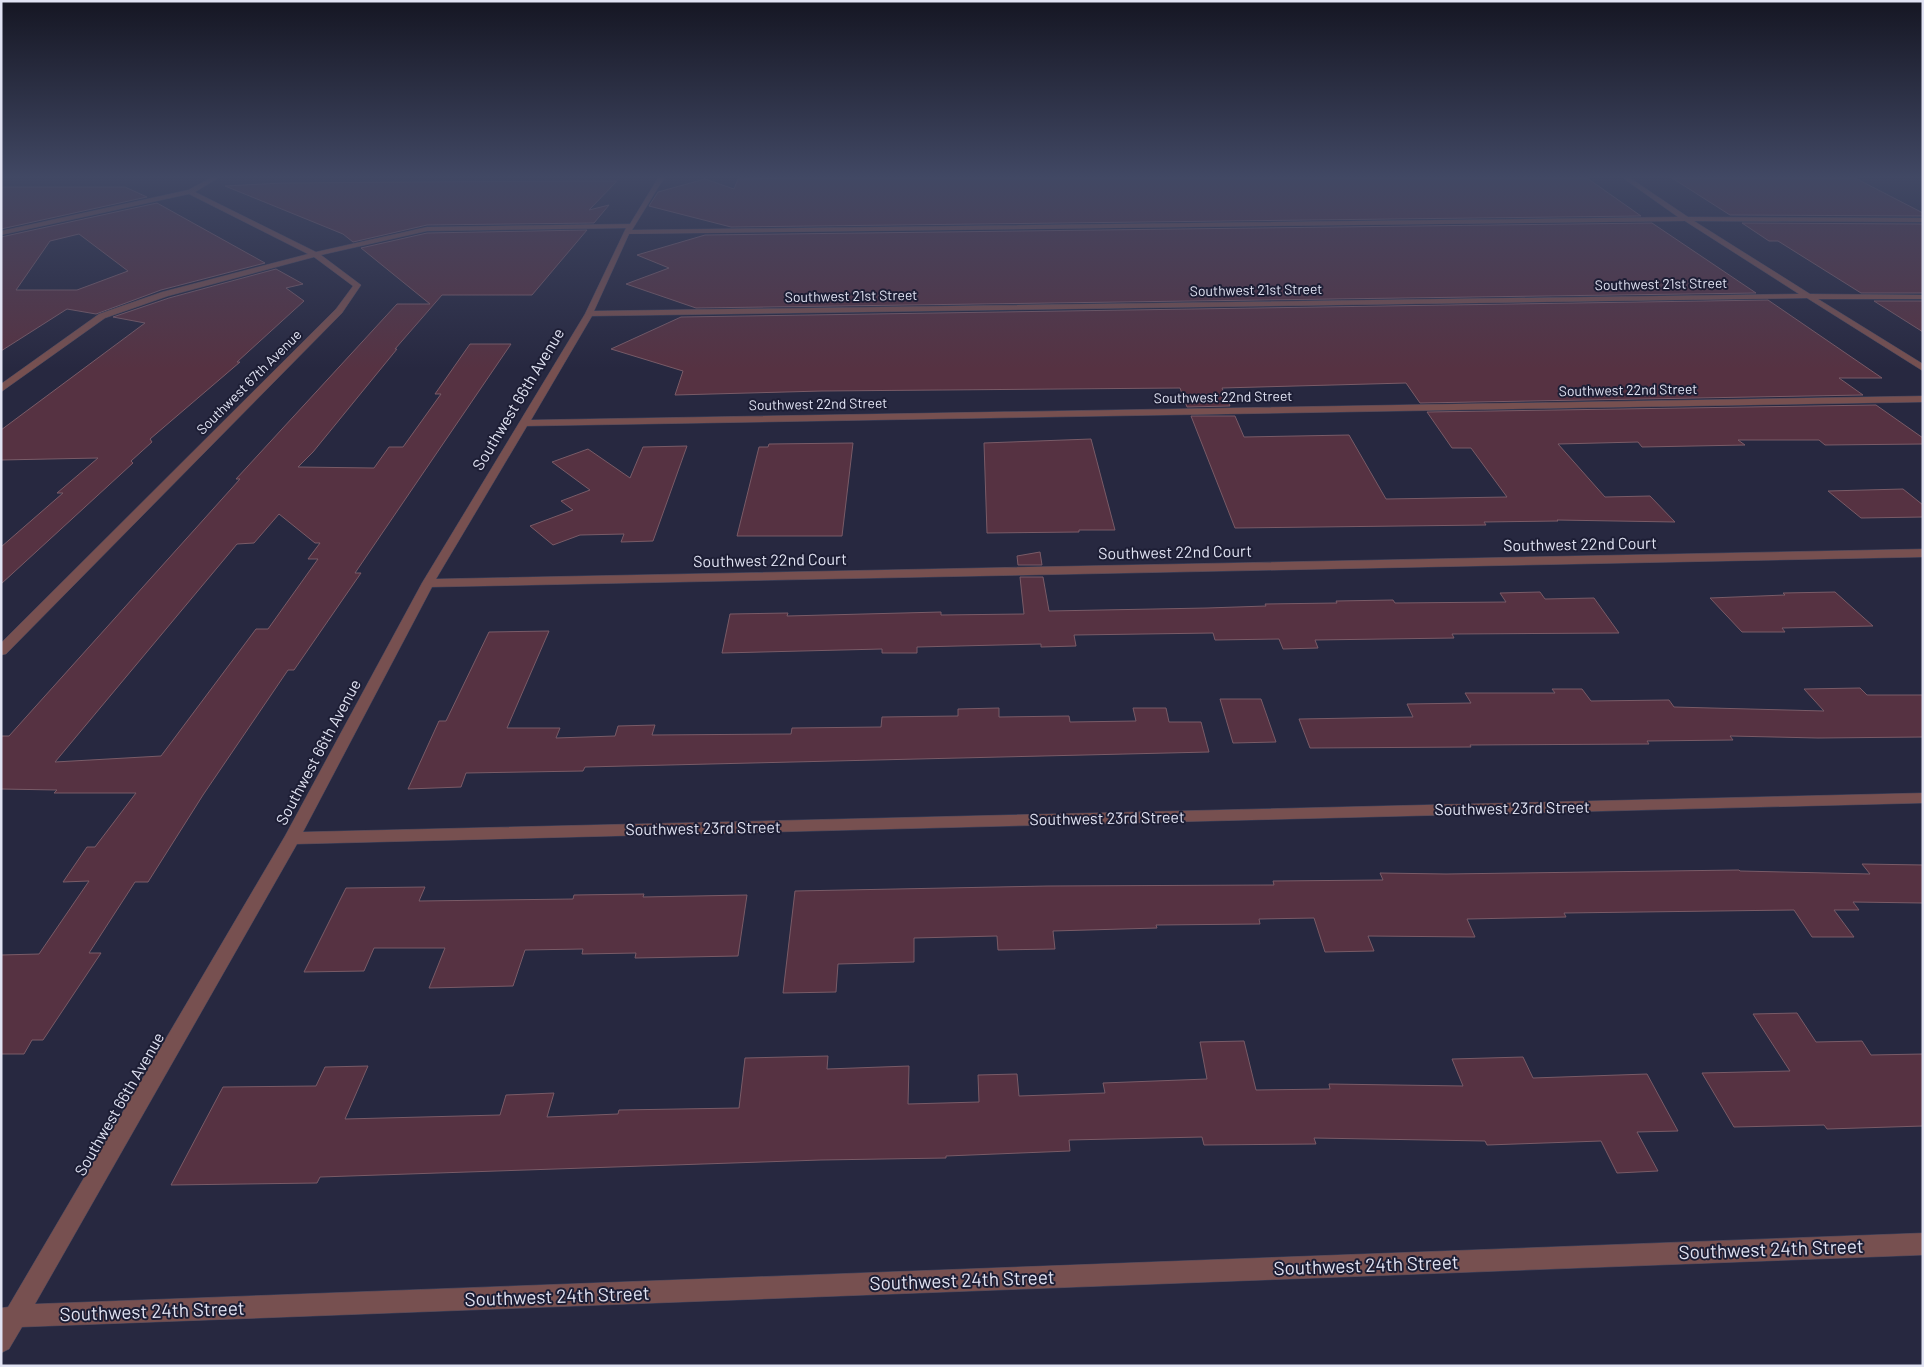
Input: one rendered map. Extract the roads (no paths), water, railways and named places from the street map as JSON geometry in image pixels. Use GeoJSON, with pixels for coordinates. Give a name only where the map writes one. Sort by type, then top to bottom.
{"type":"FeatureCollection","features":[{"type":"Feature","properties":{"kind":"street","name":"Southwest 67th Avenue"},"geometry":{"type":"LineString","coordinates":[[1,651],[339,311],[357,285],[314,254],[290,242]]}},
{"type":"Feature","properties":{"kind":"street"},"geometry":{"type":"LineString","coordinates":[[1,390],[102,316],[165,294],[314,254],[371,242]]}},
{"type":"Feature","properties":{"kind":"street","name":"Southwest 66th Avenue"},"geometry":{"type":"LineString","coordinates":[[1,1341],[9,1318],[292,838],[428,584],[589,314],[623,242]]}},
{"type":"Feature","properties":{"kind":"street"},"geometry":{"type":"LineString","coordinates":[[1722,242],[1923,368]]}},
{"type":"Feature","properties":{"kind":"street","name":"Southwest 21st Street"},"geometry":{"type":"LineString","coordinates":[[589,314],[1808,296],[1923,297]]}},
{"type":"Feature","properties":{"kind":"street","name":"Southwest 22nd Street"},"geometry":{"type":"LineString","coordinates":[[524,423],[1923,399]]}},
{"type":"Feature","properties":{"kind":"street","name":"Southwest 22nd Court"},"geometry":{"type":"LineString","coordinates":[[428,584],[1923,553]]}},
{"type":"Feature","properties":{"kind":"street","name":"Southwest 23rd Street"},"geometry":{"type":"LineString","coordinates":[[292,838],[1923,798]]}},
{"type":"Feature","properties":{"kind":"street","name":"Southwest 24th Street"},"geometry":{"type":"LineString","coordinates":[[9,1318],[1923,1244]]}}]}
